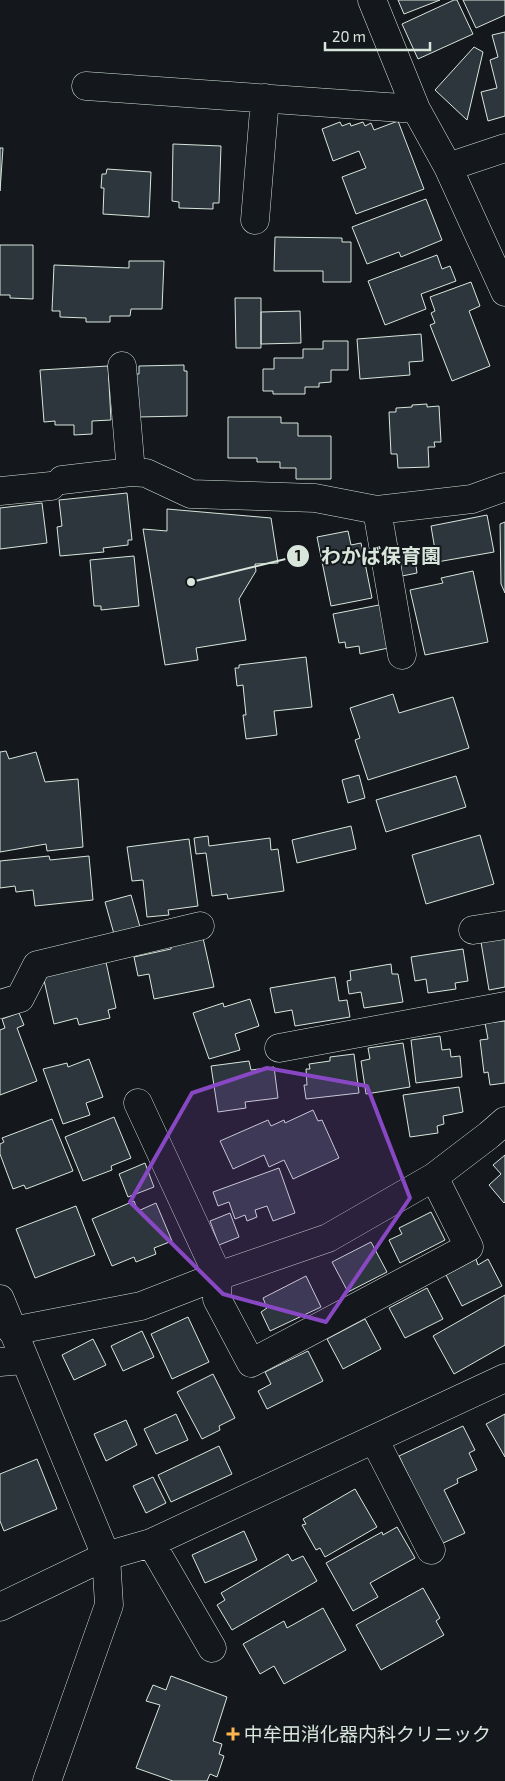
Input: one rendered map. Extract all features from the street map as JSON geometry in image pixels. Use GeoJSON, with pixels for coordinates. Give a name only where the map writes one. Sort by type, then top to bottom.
{"type":"FeatureCollection","features":[{"type":"Feature","properties":{"kind":"street"},"geometry":{"type":"LineString","coordinates":[[372,0],[416,109],[448,168],[505,292]]}},
{"type":"Feature","properties":{"kind":"street"},"geometry":{"type":"LineString","coordinates":[[86,86],[416,109]]}},
{"type":"Feature","properties":{"kind":"street"},"geometry":{"type":"LineString","coordinates":[[255,220],[266,98]]}},
{"type":"Feature","properties":{"kind":"street"},"geometry":{"type":"LineString","coordinates":[[448,168],[505,148]]}},
{"type":"Feature","properties":{"kind":"street"},"geometry":{"type":"LineString","coordinates":[[122,366],[131,472]]}},
{"type":"Feature","properties":{"kind":"street"},"geometry":{"type":"LineString","coordinates":[[0,491],[131,472],[146,474],[191,494],[315,498],[377,510],[472,499],[505,487]]}},
{"type":"Feature","properties":{"kind":"street"},"geometry":{"type":"LineString","coordinates":[[377,510],[402,655]]}},
{"type":"Feature","properties":{"kind":"street"},"geometry":{"type":"LineString","coordinates":[[473,930],[505,925]]}},
{"type":"Feature","properties":{"kind":"street"},"geometry":{"type":"LineString","coordinates":[[0,1004],[20,998],[37,965],[200,926]]}},
{"type":"Feature","properties":{"kind":"street"},"geometry":{"type":"LineString","coordinates":[[279,1048],[505,1006]]}},
{"type":"Feature","properties":{"kind":"street"},"geometry":{"type":"LineString","coordinates":[[138,1103],[218,1276],[217,1299],[251,1363],[469,1247],[434,1177]]}},
{"type":"Feature","properties":{"kind":"street"},"geometry":{"type":"LineString","coordinates":[[12,1331],[141,1306],[218,1276],[328,1238],[434,1177],[489,1135],[505,1120]]}},
{"type":"Feature","properties":{"kind":"street"},"geometry":{"type":"LineString","coordinates":[[0,1299],[12,1331],[12,1361],[106,1556],[108,1605],[46,1781]]}},
{"type":"Feature","properties":{"kind":"street"},"geometry":{"type":"LineString","coordinates":[[0,1607],[106,1556],[151,1543],[505,1378]]}},
{"type":"Feature","properties":{"kind":"street"},"geometry":{"type":"LineString","coordinates":[[374,1439],[431,1550]]}},
{"type":"Feature","properties":{"kind":"street"},"geometry":{"type":"LineString","coordinates":[[151,1543],[212,1648]]}},
{"type":"Feature","properties":{"kind":"highlighted area"},"geometry":{"type":"Polygon","coordinates":[[[267,1068],[367,1086],[410,1198],[326,1322],[223,1294],[130,1202],[192,1093],[267,1068]]]}},
{"type":"Feature","properties":{"kind":"building"},"geometry":{"type":"Polygon","coordinates":[[[398,0],[440,0],[404,14],[398,0]]]}},
{"type":"Feature","properties":{"kind":"building"},"geometry":{"type":"Polygon","coordinates":[[[457,0],[473,34],[418,59],[402,24],[457,0]]]}},
{"type":"Feature","properties":{"kind":"building"},"geometry":{"type":"Polygon","coordinates":[[[463,0],[505,0],[505,15],[476,28],[463,0]]]}},
{"type":"Feature","properties":{"kind":"building"},"geometry":{"type":"Polygon","coordinates":[[[505,32],[505,116],[488,121],[481,92],[497,88],[490,60],[498,57],[492,35],[505,32]]]}},
{"type":"Feature","properties":{"kind":"building"},"geometry":{"type":"Polygon","coordinates":[[[474,47],[483,52],[467,120],[435,90],[474,47]]]}},
{"type":"Feature","properties":{"kind":"building"},"geometry":{"type":"Polygon","coordinates":[[[398,121],[424,189],[356,214],[342,177],[366,168],[359,151],[333,161],[322,129],[340,122],[342,126],[350,123],[351,126],[363,122],[365,126],[371,123],[374,130],[398,121]]]}},
{"type":"Feature","properties":{"kind":"building"},"geometry":{"type":"Polygon","coordinates":[[[173,144],[221,146],[219,203],[213,203],[213,209],[179,208],[179,202],[172,201],[173,144]]]}},
{"type":"Feature","properties":{"kind":"building"},"geometry":{"type":"Polygon","coordinates":[[[0,148],[3,148],[0,191],[0,148]]]}},
{"type":"Feature","properties":{"kind":"building"},"geometry":{"type":"Polygon","coordinates":[[[107,169],[151,172],[149,217],[103,214],[104,188],[101,188],[102,174],[106,174],[107,169]]]}},
{"type":"Feature","properties":{"kind":"building"},"geometry":{"type":"Polygon","coordinates":[[[426,199],[442,240],[401,257],[399,252],[367,264],[352,227],[426,199]]]}},
{"type":"Feature","properties":{"kind":"building"},"geometry":{"type":"Polygon","coordinates":[[[275,237],[342,238],[342,242],[351,242],[351,282],[323,282],[323,271],[274,271],[275,237]]]}},
{"type":"Feature","properties":{"kind":"building"},"geometry":{"type":"Polygon","coordinates":[[[0,245],[33,245],[33,299],[10,298],[10,295],[0,295],[0,245]]]}},
{"type":"Feature","properties":{"kind":"building"},"geometry":{"type":"Polygon","coordinates":[[[437,255],[442,269],[450,266],[456,281],[421,294],[426,309],[385,325],[368,281],[437,255]]]}},
{"type":"Feature","properties":{"kind":"building"},"geometry":{"type":"Polygon","coordinates":[[[129,261],[164,261],[162,309],[131,309],[130,316],[110,316],[110,322],[86,322],[86,318],[60,317],[60,311],[52,311],[54,265],[129,268],[129,261]]]}},
{"type":"Feature","properties":{"kind":"building"},"geometry":{"type":"Polygon","coordinates":[[[471,282],[480,306],[469,311],[490,366],[452,381],[430,325],[435,323],[431,313],[435,311],[430,297],[471,282]]]}},
{"type":"Feature","properties":{"kind":"building"},"geometry":{"type":"Polygon","coordinates":[[[235,298],[261,298],[261,348],[236,348],[235,298]]]}},
{"type":"Feature","properties":{"kind":"building"},"geometry":{"type":"Polygon","coordinates":[[[300,311],[301,343],[261,344],[261,312],[300,311]]]}},
{"type":"Feature","properties":{"kind":"building"},"geometry":{"type":"Polygon","coordinates":[[[421,334],[423,361],[409,362],[410,375],[360,379],[357,339],[421,334]]]}},
{"type":"Feature","properties":{"kind":"building"},"geometry":{"type":"Polygon","coordinates":[[[323,341],[348,341],[348,370],[331,370],[331,382],[319,383],[319,387],[305,387],[305,394],[273,394],[273,391],[263,391],[263,369],[274,369],[274,358],[303,358],[303,349],[323,349],[323,341]]]}},
{"type":"Feature","properties":{"kind":"building"},"geometry":{"type":"Polygon","coordinates":[[[184,365],[184,371],[187,371],[187,416],[137,417],[136,374],[139,374],[139,366],[184,365]]]}},
{"type":"Feature","properties":{"kind":"building"},"geometry":{"type":"Polygon","coordinates":[[[108,366],[111,420],[92,421],[92,434],[74,435],[74,425],[55,425],[55,421],[44,422],[40,370],[108,366]]]}},
{"type":"Feature","properties":{"kind":"building"},"geometry":{"type":"Polygon","coordinates":[[[427,404],[427,407],[439,406],[441,442],[434,442],[435,447],[428,447],[429,467],[398,468],[397,454],[391,454],[389,412],[396,412],[396,408],[427,404]]]}},
{"type":"Feature","properties":{"kind":"building"},"geometry":{"type":"Polygon","coordinates":[[[228,417],[281,417],[281,423],[298,423],[298,436],[331,436],[331,479],[296,479],[296,468],[280,468],[280,462],[257,462],[257,458],[228,458],[228,417]]]}},
{"type":"Feature","properties":{"kind":"building"},"geometry":{"type":"Polygon","coordinates":[[[127,493],[132,540],[128,540],[128,545],[103,548],[104,552],[60,556],[57,527],[62,526],[59,500],[127,493]]]}},
{"type":"Feature","properties":{"kind":"building"},"geometry":{"type":"Polygon","coordinates":[[[42,503],[47,543],[0,549],[0,508],[42,503]]]}},
{"type":"Feature","properties":{"kind":"building"},"geometry":{"type":"Polygon","coordinates":[[[167,509],[271,518],[278,563],[255,564],[256,571],[239,599],[246,640],[196,648],[198,660],[165,665],[143,529],[167,531],[167,509]]]}},
{"type":"Feature","properties":{"kind":"building"},"geometry":{"type":"Polygon","coordinates":[[[487,515],[494,552],[437,562],[431,526],[487,515]]]}},
{"type":"Feature","properties":{"kind":"building"},"geometry":{"type":"Polygon","coordinates":[[[505,522],[505,593],[501,584],[500,524],[505,522]]]}},
{"type":"Feature","properties":{"kind":"building"},"geometry":{"type":"Polygon","coordinates":[[[348,531],[351,545],[361,543],[372,598],[331,606],[317,537],[348,531]]]}},
{"type":"Feature","properties":{"kind":"building"},"geometry":{"type":"Polygon","coordinates":[[[413,546],[417,573],[402,576],[398,548],[413,546]]]}},
{"type":"Feature","properties":{"kind":"building"},"geometry":{"type":"Polygon","coordinates":[[[134,556],[139,606],[101,610],[101,606],[94,606],[90,560],[134,556]]]}},
{"type":"Feature","properties":{"kind":"building"},"geometry":{"type":"Polygon","coordinates":[[[473,571],[488,642],[425,655],[410,590],[443,583],[441,578],[473,571]]]}},
{"type":"Feature","properties":{"kind":"building"},"geometry":{"type":"Polygon","coordinates":[[[384,604],[393,647],[360,654],[359,646],[346,648],[345,642],[339,643],[333,614],[384,604]]]}},
{"type":"Feature","properties":{"kind":"building"},"geometry":{"type":"Polygon","coordinates":[[[306,657],[312,707],[274,711],[277,735],[246,739],[243,715],[246,715],[243,685],[237,686],[235,668],[239,668],[239,665],[306,657]]]}},
{"type":"Feature","properties":{"kind":"building"},"geometry":{"type":"Polygon","coordinates":[[[393,694],[399,713],[453,697],[469,748],[368,780],[355,740],[360,738],[350,708],[393,694]]]}},
{"type":"Feature","properties":{"kind":"building"},"geometry":{"type":"Polygon","coordinates":[[[6,751],[9,759],[36,752],[45,782],[78,779],[83,847],[47,851],[46,844],[0,852],[0,752],[6,751]]]}},
{"type":"Feature","properties":{"kind":"building"},"geometry":{"type":"Polygon","coordinates":[[[359,775],[365,798],[348,803],[342,780],[359,775]]]}},
{"type":"Feature","properties":{"kind":"building"},"geometry":{"type":"Polygon","coordinates":[[[456,776],[466,807],[386,832],[376,800],[456,776]]]}},
{"type":"Feature","properties":{"kind":"building"},"geometry":{"type":"Polygon","coordinates":[[[351,826],[356,849],[297,863],[292,840],[351,826]]]}},
{"type":"Feature","properties":{"kind":"building"},"geometry":{"type":"Polygon","coordinates":[[[480,835],[494,884],[426,904],[412,855],[480,835]]]}},
{"type":"Feature","properties":{"kind":"building"},"geometry":{"type":"Polygon","coordinates":[[[208,836],[209,846],[270,838],[271,850],[278,849],[284,891],[228,899],[227,894],[212,896],[206,853],[196,854],[194,838],[208,836]]]}},
{"type":"Feature","properties":{"kind":"building"},"geometry":{"type":"Polygon","coordinates":[[[189,839],[198,906],[168,910],[169,915],[147,917],[143,880],[132,881],[127,847],[189,839]]]}},
{"type":"Feature","properties":{"kind":"building"},"geometry":{"type":"Polygon","coordinates":[[[49,856],[50,860],[89,856],[93,900],[35,906],[33,890],[16,892],[15,886],[0,888],[0,861],[49,856]]]}},
{"type":"Feature","properties":{"kind":"building"},"geometry":{"type":"Polygon","coordinates":[[[131,895],[140,927],[114,934],[105,902],[131,895]]]}},
{"type":"Feature","properties":{"kind":"building"},"geometry":{"type":"Polygon","coordinates":[[[203,938],[214,987],[154,999],[149,974],[138,976],[134,957],[171,949],[171,945],[203,938]]]}},
{"type":"Feature","properties":{"kind":"building"},"geometry":{"type":"Polygon","coordinates":[[[505,938],[505,987],[489,990],[481,942],[505,938]]]}},
{"type":"Feature","properties":{"kind":"building"},"geometry":{"type":"Polygon","coordinates":[[[463,949],[468,981],[455,983],[456,989],[428,993],[426,979],[415,981],[411,957],[463,949]]]}},
{"type":"Feature","properties":{"kind":"building"},"geometry":{"type":"Polygon","coordinates":[[[106,962],[116,1008],[108,1010],[110,1018],[79,1025],[77,1018],[54,1024],[43,976],[106,962]]]}},
{"type":"Feature","properties":{"kind":"building"},"geometry":{"type":"Polygon","coordinates":[[[391,964],[392,974],[398,974],[403,1002],[364,1008],[361,992],[349,994],[347,981],[351,980],[350,971],[391,964]]]}},
{"type":"Feature","properties":{"kind":"building"},"geometry":{"type":"Polygon","coordinates":[[[335,977],[339,1001],[347,1000],[350,1017],[295,1026],[292,1010],[275,1013],[270,988],[335,977]]]}},
{"type":"Feature","properties":{"kind":"building"},"geometry":{"type":"Polygon","coordinates":[[[250,999],[259,1026],[235,1034],[240,1050],[209,1059],[193,1013],[223,1003],[224,1007],[250,999]]]}},
{"type":"Feature","properties":{"kind":"building"},"geometry":{"type":"Polygon","coordinates":[[[19,1013],[24,1025],[17,1028],[37,1081],[0,1095],[0,1030],[5,1028],[2,1019],[19,1013]]]}},
{"type":"Feature","properties":{"kind":"building"},"geometry":{"type":"Polygon","coordinates":[[[505,1021],[505,1083],[490,1085],[488,1072],[484,1073],[480,1040],[488,1039],[485,1023],[505,1021]]]}},
{"type":"Feature","properties":{"kind":"building"},"geometry":{"type":"Polygon","coordinates":[[[440,1036],[442,1050],[450,1049],[451,1057],[460,1056],[462,1077],[416,1083],[411,1040],[440,1036]]]}},
{"type":"Feature","properties":{"kind":"building"},"geometry":{"type":"Polygon","coordinates":[[[403,1043],[410,1087],[366,1094],[361,1061],[370,1059],[368,1048],[403,1043]]]}},
{"type":"Feature","properties":{"kind":"building"},"geometry":{"type":"Polygon","coordinates":[[[354,1054],[359,1093],[306,1099],[304,1085],[307,1085],[306,1069],[310,1069],[309,1064],[330,1061],[330,1057],[354,1054]]]}},
{"type":"Feature","properties":{"kind":"building"},"geometry":{"type":"Polygon","coordinates":[[[89,1059],[103,1097],[86,1103],[90,1115],[63,1124],[43,1069],[67,1063],[68,1067],[89,1059]]]}},
{"type":"Feature","properties":{"kind":"building"},"geometry":{"type":"Polygon","coordinates":[[[249,1061],[251,1070],[274,1067],[278,1098],[245,1102],[246,1108],[218,1112],[211,1066],[249,1061]]]}},
{"type":"Feature","properties":{"kind":"building"},"geometry":{"type":"Polygon","coordinates":[[[459,1087],[463,1112],[443,1116],[444,1124],[437,1126],[438,1133],[410,1137],[403,1095],[459,1087]]]}},
{"type":"Feature","properties":{"kind":"building"},"geometry":{"type":"Polygon","coordinates":[[[313,1110],[318,1121],[322,1120],[339,1158],[293,1179],[284,1160],[269,1167],[264,1155],[233,1169],[220,1141],[268,1120],[271,1126],[284,1120],[285,1123],[313,1110]]]}},
{"type":"Feature","properties":{"kind":"building"},"geometry":{"type":"Polygon","coordinates":[[[114,1117],[131,1158],[111,1166],[112,1170],[83,1181],[65,1137],[114,1117]]]}},
{"type":"Feature","properties":{"kind":"building"},"geometry":{"type":"Polygon","coordinates":[[[52,1119],[73,1171],[26,1189],[24,1185],[13,1189],[0,1154],[0,1144],[4,1142],[2,1138],[52,1119]]]}},
{"type":"Feature","properties":{"kind":"building"},"geometry":{"type":"Polygon","coordinates":[[[505,1155],[504,1203],[489,1185],[501,1174],[493,1165],[505,1155]]]}},
{"type":"Feature","properties":{"kind":"building"},"geometry":{"type":"Polygon","coordinates":[[[145,1163],[154,1187],[128,1197],[119,1174],[145,1163]]]}},
{"type":"Feature","properties":{"kind":"building"},"geometry":{"type":"Polygon","coordinates":[[[279,1168],[295,1213],[273,1221],[267,1206],[255,1210],[257,1217],[247,1221],[245,1215],[235,1219],[229,1202],[218,1206],[213,1192],[279,1168]]]}},
{"type":"Feature","properties":{"kind":"building"},"geometry":{"type":"Polygon","coordinates":[[[134,1201],[138,1211],[156,1203],[172,1241],[154,1248],[156,1254],[136,1262],[134,1257],[112,1266],[92,1219],[134,1201]]]}},
{"type":"Feature","properties":{"kind":"building"},"geometry":{"type":"Polygon","coordinates":[[[76,1206],[95,1255],[35,1278],[16,1229],[76,1206]]]}},
{"type":"Feature","properties":{"kind":"building"},"geometry":{"type":"Polygon","coordinates":[[[431,1212],[445,1240],[400,1263],[389,1240],[402,1234],[399,1228],[431,1212]]]}},
{"type":"Feature","properties":{"kind":"building"},"geometry":{"type":"Polygon","coordinates":[[[230,1213],[239,1237],[219,1245],[210,1221],[230,1213]]]}},
{"type":"Feature","properties":{"kind":"building"},"geometry":{"type":"Polygon","coordinates":[[[371,1242],[387,1272],[348,1292],[332,1262],[371,1242]]]}},
{"type":"Feature","properties":{"kind":"building"},"geometry":{"type":"Polygon","coordinates":[[[476,1259],[478,1265],[488,1259],[502,1286],[462,1306],[446,1275],[476,1259]]]}},
{"type":"Feature","properties":{"kind":"building"},"geometry":{"type":"Polygon","coordinates":[[[306,1276],[321,1307],[270,1331],[261,1312],[267,1308],[263,1298],[306,1276]]]}},
{"type":"Feature","properties":{"kind":"building"},"geometry":{"type":"Polygon","coordinates":[[[427,1288],[443,1319],[405,1338],[389,1308],[427,1288]]]}},
{"type":"Feature","properties":{"kind":"building"},"geometry":{"type":"Polygon","coordinates":[[[505,1295],[505,1345],[454,1374],[433,1336],[505,1295]]]}},
{"type":"Feature","properties":{"kind":"building"},"geometry":{"type":"Polygon","coordinates":[[[188,1317],[209,1362],[172,1379],[151,1334],[188,1317]]]}},
{"type":"Feature","properties":{"kind":"building"},"geometry":{"type":"Polygon","coordinates":[[[365,1319],[381,1349],[343,1369],[327,1339],[365,1319]]]}},
{"type":"Feature","properties":{"kind":"building"},"geometry":{"type":"Polygon","coordinates":[[[142,1331],[154,1357],[123,1371],[111,1346],[142,1331]]]}},
{"type":"Feature","properties":{"kind":"building"},"geometry":{"type":"Polygon","coordinates":[[[93,1339],[106,1365],[74,1380],[62,1355],[93,1339]]]}},
{"type":"Feature","properties":{"kind":"building"},"geometry":{"type":"Polygon","coordinates":[[[308,1351],[323,1381],[267,1409],[258,1391],[271,1384],[265,1372],[308,1351]]]}},
{"type":"Feature","properties":{"kind":"building"},"geometry":{"type":"Polygon","coordinates":[[[213,1374],[235,1418],[219,1426],[220,1430],[202,1439],[177,1392],[213,1374]]]}},
{"type":"Feature","properties":{"kind":"building"},"geometry":{"type":"Polygon","coordinates":[[[176,1414],[188,1440],[156,1454],[144,1429],[176,1414]]]}},
{"type":"Feature","properties":{"kind":"building"},"geometry":{"type":"Polygon","coordinates":[[[505,1414],[505,1457],[486,1424],[505,1414]]]}},
{"type":"Feature","properties":{"kind":"building"},"geometry":{"type":"Polygon","coordinates":[[[126,1420],[137,1445],[106,1461],[94,1434],[126,1420]]]}},
{"type":"Feature","properties":{"kind":"building"},"geometry":{"type":"Polygon","coordinates":[[[463,1426],[475,1450],[469,1453],[477,1470],[457,1479],[458,1483],[444,1490],[465,1533],[441,1544],[399,1456],[463,1426]]]}},
{"type":"Feature","properties":{"kind":"building"},"geometry":{"type":"Polygon","coordinates":[[[219,1446],[232,1474],[171,1502],[158,1475],[219,1446]]]}},
{"type":"Feature","properties":{"kind":"building"},"geometry":{"type":"Polygon","coordinates":[[[37,1459],[57,1509],[4,1531],[0,1521],[0,1474],[37,1459]]]}},
{"type":"Feature","properties":{"kind":"building"},"geometry":{"type":"Polygon","coordinates":[[[153,1477],[166,1503],[146,1513],[133,1486],[153,1477]]]}},
{"type":"Feature","properties":{"kind":"building"},"geometry":{"type":"Polygon","coordinates":[[[355,1489],[377,1527],[325,1557],[320,1548],[316,1550],[302,1525],[306,1524],[303,1519],[355,1489]]]}},
{"type":"Feature","properties":{"kind":"building"},"geometry":{"type":"Polygon","coordinates":[[[397,1527],[415,1558],[370,1583],[378,1597],[353,1611],[326,1563],[382,1532],[383,1535],[397,1527]]]}},
{"type":"Feature","properties":{"kind":"building"},"geometry":{"type":"Polygon","coordinates":[[[244,1531],[257,1560],[205,1583],[192,1555],[244,1531]]]}},
{"type":"Feature","properties":{"kind":"building"},"geometry":{"type":"Polygon","coordinates":[[[288,1554],[292,1561],[303,1556],[317,1581],[232,1630],[217,1605],[225,1600],[221,1593],[288,1554]]]}},
{"type":"Feature","properties":{"kind":"building"},"geometry":{"type":"Polygon","coordinates":[[[423,1588],[440,1618],[436,1621],[444,1635],[381,1670],[356,1625],[423,1588]]]}},
{"type":"Feature","properties":{"kind":"building"},"geometry":{"type":"Polygon","coordinates":[[[323,1608],[346,1650],[284,1684],[274,1666],[260,1674],[243,1644],[284,1621],[287,1628],[323,1608]]]}},
{"type":"Feature","properties":{"kind":"building"},"geometry":{"type":"Polygon","coordinates":[[[171,1676],[227,1697],[213,1741],[222,1744],[219,1754],[224,1756],[217,1777],[210,1774],[207,1781],[173,1781],[136,1768],[160,1705],[146,1701],[153,1685],[166,1690],[171,1676]]]}},
{"type":"Feature","properties":{"kind":"place","name":"わかば保育園"},"geometry":{"type":"Point","coordinates":[191,582]}},
{"type":"Feature","properties":{"kind":"place","name":"中牟田消化器内科クリニック"},"geometry":{"type":"Point","coordinates":[233,1734]}}]}
